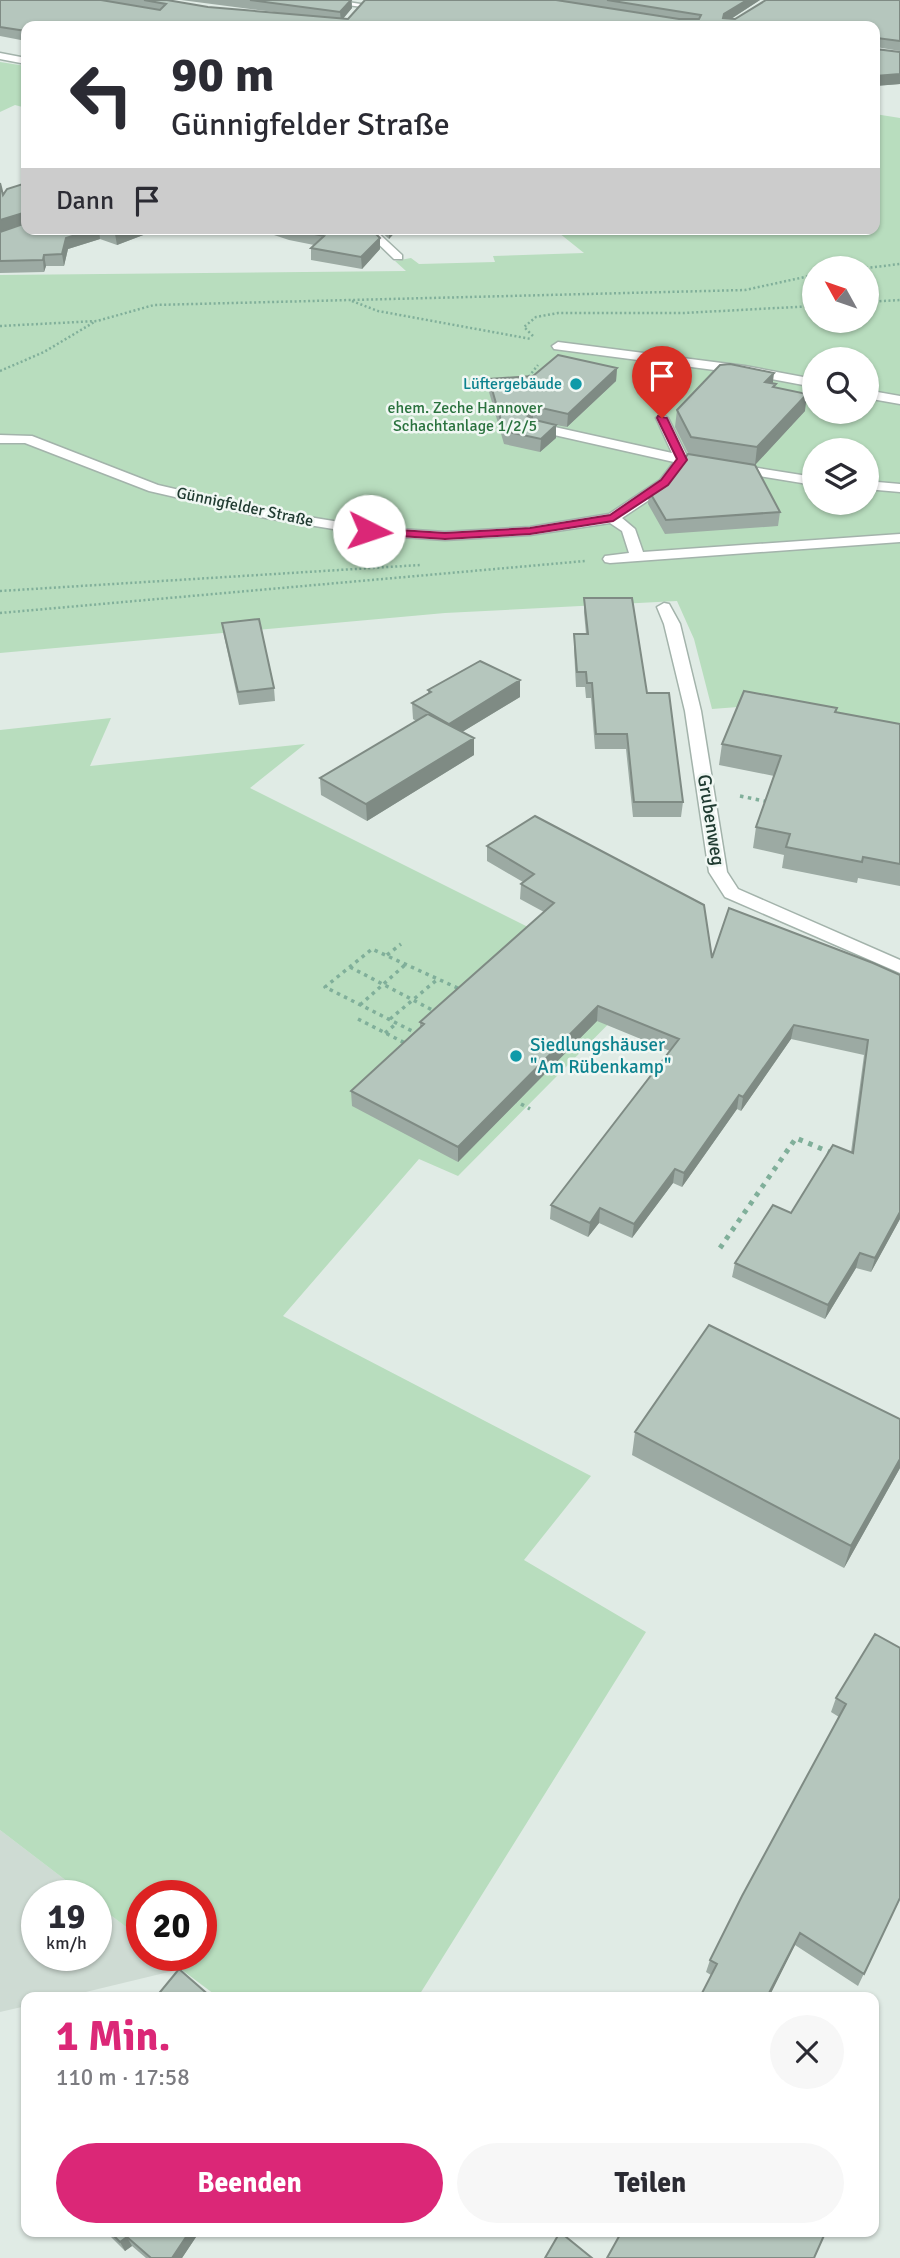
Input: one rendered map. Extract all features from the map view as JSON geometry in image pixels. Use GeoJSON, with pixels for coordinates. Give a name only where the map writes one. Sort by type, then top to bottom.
{"type":"FeatureCollection","features":[{"type":"Feature","properties":{"kind":"street"},"geometry":{"type":"LineString","coordinates":[[310,0],[363,5]]}},
{"type":"Feature","properties":{"kind":"street"},"geometry":{"type":"LineString","coordinates":[[0,56],[21,60]]}},
{"type":"Feature","properties":{"kind":"street"},"geometry":{"type":"LineString","coordinates":[[374,235],[398,257]]}},
{"type":"Feature","properties":{"kind":"street"},"geometry":{"type":"LineString","coordinates":[[558,346],[745,370],[802,381]]}},
{"type":"Feature","properties":{"kind":"street"},"geometry":{"type":"LineString","coordinates":[[879,396],[900,400]]}},
{"type":"Feature","properties":{"kind":"street"},"geometry":{"type":"LineString","coordinates":[[662,418],[682,460]]}},
{"type":"Feature","properties":{"kind":"street"},"geometry":{"type":"LineString","coordinates":[[532,426],[682,460],[802,479]]}},
{"type":"Feature","properties":{"kind":"street","name":"Günnigfelder Straße"},"geometry":{"type":"LineString","coordinates":[[0,439],[27,439],[154,488],[266,514],[369,531],[445,536],[530,531],[613,518],[665,483],[682,460]]}},
{"type":"Feature","properties":{"kind":"street"},"geometry":{"type":"LineString","coordinates":[[879,486],[900,488]]}},
{"type":"Feature","properties":{"kind":"street"},"geometry":{"type":"LineString","coordinates":[[613,518],[628,529],[637,557]]}},
{"type":"Feature","properties":{"kind":"street"},"geometry":{"type":"LineString","coordinates":[[610,559],[900,538]]}},
{"type":"Feature","properties":{"kind":"street","name":"Grubenweg"},"geometry":{"type":"LineString","coordinates":[[664,607],[672,624],[693,711],[718,872],[731,893],[900,967]]}},
{"type":"Feature","properties":{"kind":"path"},"geometry":{"type":"LineString","coordinates":[[879,266],[900,264]]}},
{"type":"Feature","properties":{"kind":"path"},"geometry":{"type":"LineString","coordinates":[[0,326],[97,321],[154,305],[745,290],[802,278]]}},
{"type":"Feature","properties":{"kind":"path"},"geometry":{"type":"LineString","coordinates":[[879,301],[900,300]]}},
{"type":"Feature","properties":{"kind":"path"},"geometry":{"type":"LineString","coordinates":[[351,301],[378,311],[536,340]]}},
{"type":"Feature","properties":{"kind":"path"},"geometry":{"type":"LineString","coordinates":[[558,313],[684,313],[802,307]]}},
{"type":"Feature","properties":{"kind":"path"},"geometry":{"type":"LineString","coordinates":[[0,371],[44,352],[97,321]]}},
{"type":"Feature","properties":{"kind":"path"},"geometry":{"type":"LineString","coordinates":[[532,426],[521,387],[538,365]]}},
{"type":"Feature","properties":{"kind":"path"},"geometry":{"type":"LineString","coordinates":[[534,370],[542,372]]}},
{"type":"Feature","properties":{"kind":"path"},"geometry":{"type":"LineString","coordinates":[[0,613],[610,559],[607,554],[566,556]]}},
{"type":"Feature","properties":{"kind":"path"},"geometry":{"type":"LineString","coordinates":[[0,591],[428,565]]}},
{"type":"Feature","properties":{"kind":"path"},"geometry":{"type":"LineString","coordinates":[[706,789],[771,802]]}},
{"type":"Feature","properties":{"kind":"path"},"geometry":{"type":"LineString","coordinates":[[387,955],[401,944]]}},
{"type":"Feature","properties":{"kind":"path"},"geometry":{"type":"LineString","coordinates":[[416,1033],[326,987],[372,949],[464,991],[456,999]]}},
{"type":"Feature","properties":{"kind":"path"},"geometry":{"type":"LineString","coordinates":[[360,1004],[406,964]]}},
{"type":"Feature","properties":{"kind":"path"},"geometry":{"type":"LineString","coordinates":[[350,967],[440,1013],[432,1020]]}},
{"type":"Feature","properties":{"kind":"path"},"geometry":{"type":"LineString","coordinates":[[390,1019],[439,978]]}},
{"type":"Feature","properties":{"kind":"path"},"geometry":{"type":"LineString","coordinates":[[358,1019],[416,1049]]}},
{"type":"Feature","properties":{"kind":"path"},"geometry":{"type":"LineString","coordinates":[[385,1033],[397,1023]]}},
{"type":"Feature","properties":{"kind":"path"},"geometry":{"type":"LineString","coordinates":[[405,1043],[424,1026]]}},
{"type":"Feature","properties":{"kind":"path"},"geometry":{"type":"LineString","coordinates":[[561,1038],[586,1050]]}},
{"type":"Feature","properties":{"kind":"path"},"geometry":{"type":"LineString","coordinates":[[507,1097],[530,1109]]}},
{"type":"Feature","properties":{"kind":"path"},"geometry":{"type":"LineString","coordinates":[[720,1248],[796,1138],[842,1157]]}},
{"type":"Feature","properties":{"kind":"shaded area"},"geometry":{"type":"Polygon","coordinates":[[[0,1830],[65,1880],[21,1880],[21,1971],[112,1971],[112,1916],[126,1927],[126,1971],[173,1971],[86,1992],[21,1992],[21,2007],[0,2012],[0,1830]]]}},
{"type":"Feature","properties":{"kind":"green space"},"geometry":{"type":"Polygon","coordinates":[[[0,62],[21,65],[21,107],[15,105],[0,112],[0,62]]]}},
{"type":"Feature","properties":{"kind":"green space","name":"ehem. Zeche Hannover Schachtanlage 1/2/5"},"geometry":{"type":"Polygon","coordinates":[[[880,115],[900,118],[900,726],[778,704],[712,709],[694,639],[677,601],[445,613],[0,653],[0,275],[406,271],[395,261],[411,258],[419,264],[495,262],[493,256],[584,253],[562,235],[880,235],[880,115]]]}},
{"type":"Feature","properties":{"kind":"green space"},"geometry":{"type":"Polygon","coordinates":[[[111,718],[90,766],[305,744],[250,788],[646,986],[458,1176],[419,1159],[283,1316],[591,1476],[524,1560],[646,1632],[421,1992],[211,1992],[183,1971],[217,1971],[217,1880],[126,1880],[126,1927],[112,1916],[112,1880],[65,1880],[0,1830],[0,730],[111,718]]]}},
{"type":"Feature","properties":{"kind":"building"},"geometry":{"type":"Polygon","coordinates":[[[0,0],[101,0],[160,10],[166,4],[144,0],[167,0],[208,7],[348,19],[365,0],[556,0],[679,19],[699,19],[701,15],[607,0],[747,0],[724,14],[723,18],[735,19],[766,0],[900,0],[900,41],[880,38],[880,21],[21,21],[21,30],[0,27],[0,0]]]}},
{"type":"Feature","properties":{"kind":"building"},"geometry":{"type":"Polygon","coordinates":[[[250,0],[351,0],[340,12],[250,0]]]}},
{"type":"Feature","properties":{"kind":"building"},"geometry":{"type":"Polygon","coordinates":[[[880,50],[900,52],[900,74],[880,76],[880,50]]]}},
{"type":"Feature","properties":{"kind":"building"},"geometry":{"type":"Polygon","coordinates":[[[0,183],[3,195],[7,189],[21,185],[21,214],[0,220],[0,183]]]}},
{"type":"Feature","properties":{"kind":"building"},"geometry":{"type":"Polygon","coordinates":[[[21,225],[21,235],[75,235],[66,238],[62,254],[44,255],[43,260],[0,261],[0,232],[21,225]]]}},
{"type":"Feature","properties":{"kind":"building"},"geometry":{"type":"Polygon","coordinates":[[[319,235],[377,235],[380,238],[361,257],[311,248],[324,236],[319,235]]]}},
{"type":"Feature","properties":{"kind":"building"},"geometry":{"type":"Polygon","coordinates":[[[558,355],[617,368],[568,414],[533,406],[525,410],[524,413],[531,419],[556,425],[541,439],[504,431],[489,379],[533,376],[558,355]]]}},
{"type":"Feature","properties":{"kind":"building"},"geometry":{"type":"Polygon","coordinates":[[[730,364],[774,373],[765,382],[776,384],[773,387],[802,393],[802,399],[757,447],[691,437],[677,410],[720,365],[730,364]]]}},
{"type":"Feature","properties":{"kind":"building"},"geometry":{"type":"Polygon","coordinates":[[[688,454],[755,465],[780,512],[666,520],[649,491],[673,475],[688,454]]]}},
{"type":"Feature","properties":{"kind":"building"},"geometry":{"type":"Polygon","coordinates":[[[584,598],[632,598],[647,693],[669,693],[683,802],[634,802],[627,734],[596,734],[592,683],[587,683],[586,672],[577,672],[574,634],[588,634],[584,598]]]}},
{"type":"Feature","properties":{"kind":"building"},"geometry":{"type":"Polygon","coordinates":[[[259,619],[274,688],[238,692],[222,623],[259,619]]]}},
{"type":"Feature","properties":{"kind":"building"},"geometry":{"type":"Polygon","coordinates":[[[480,661],[520,680],[449,724],[412,703],[431,692],[428,690],[480,661]]]}},
{"type":"Feature","properties":{"kind":"building"},"geometry":{"type":"Polygon","coordinates":[[[744,691],[837,708],[835,712],[900,724],[900,864],[863,857],[862,862],[786,847],[790,834],[756,827],[781,756],[722,744],[744,691]]]}},
{"type":"Feature","properties":{"kind":"building"},"geometry":{"type":"Polygon","coordinates":[[[428,714],[474,738],[366,804],[320,778],[428,714]]]}},
{"type":"Feature","properties":{"kind":"building"},"geometry":{"type":"Polygon","coordinates":[[[535,816],[704,905],[712,958],[729,908],[900,975],[900,1212],[875,1258],[860,1253],[828,1305],[735,1263],[773,1205],[791,1213],[833,1145],[853,1153],[868,1040],[794,1025],[743,1097],[739,1095],[684,1173],[675,1169],[634,1224],[600,1208],[590,1223],[551,1205],[679,1039],[598,1006],[458,1147],[351,1091],[424,1024],[420,1022],[554,903],[521,884],[534,874],[487,846],[535,816]]]}},
{"type":"Feature","properties":{"kind":"building"},"geometry":{"type":"Polygon","coordinates":[[[709,1325],[900,1419],[900,1459],[851,1546],[635,1432],[709,1325]]]}},
{"type":"Feature","properties":{"kind":"building"},"geometry":{"type":"Polygon","coordinates":[[[875,1634],[900,1648],[900,1898],[864,1974],[800,1933],[770,1992],[703,1992],[717,1964],[710,1960],[846,1704],[836,1698],[875,1634]]]}},
{"type":"Feature","properties":{"kind":"building"},"geometry":{"type":"Polygon","coordinates":[[[177,1971],[181,1971],[205,1992],[160,1992],[177,1971]]]}},
{"type":"Feature","properties":{"kind":"building"},"geometry":{"type":"Polygon","coordinates":[[[127,2237],[186,2237],[172,2258],[151,2258],[127,2237]]]}},
{"type":"Feature","properties":{"kind":"building"},"geometry":{"type":"Polygon","coordinates":[[[557,2237],[566,2237],[592,2258],[545,2258],[557,2237]]]}},
{"type":"Feature","properties":{"kind":"building"},"geometry":{"type":"Polygon","coordinates":[[[619,2237],[823,2237],[814,2258],[607,2258],[619,2237]]]}},
{"type":"Feature","properties":{"kind":"place","name":"Lüftergebäude"},"geometry":{"type":"Point","coordinates":[576,384]}},
{"type":"Feature","properties":{"kind":"place","name":"Siedlungshäuser \"Am Rübenkamp\""},"geometry":{"type":"Point","coordinates":[516,1056]}},
{"type":"Feature","properties":{"kind":"route"},"geometry":{"type":"LineString","coordinates":[[369,531],[445,536],[530,531],[613,518],[665,483],[682,460],[662,418]]}}]}
